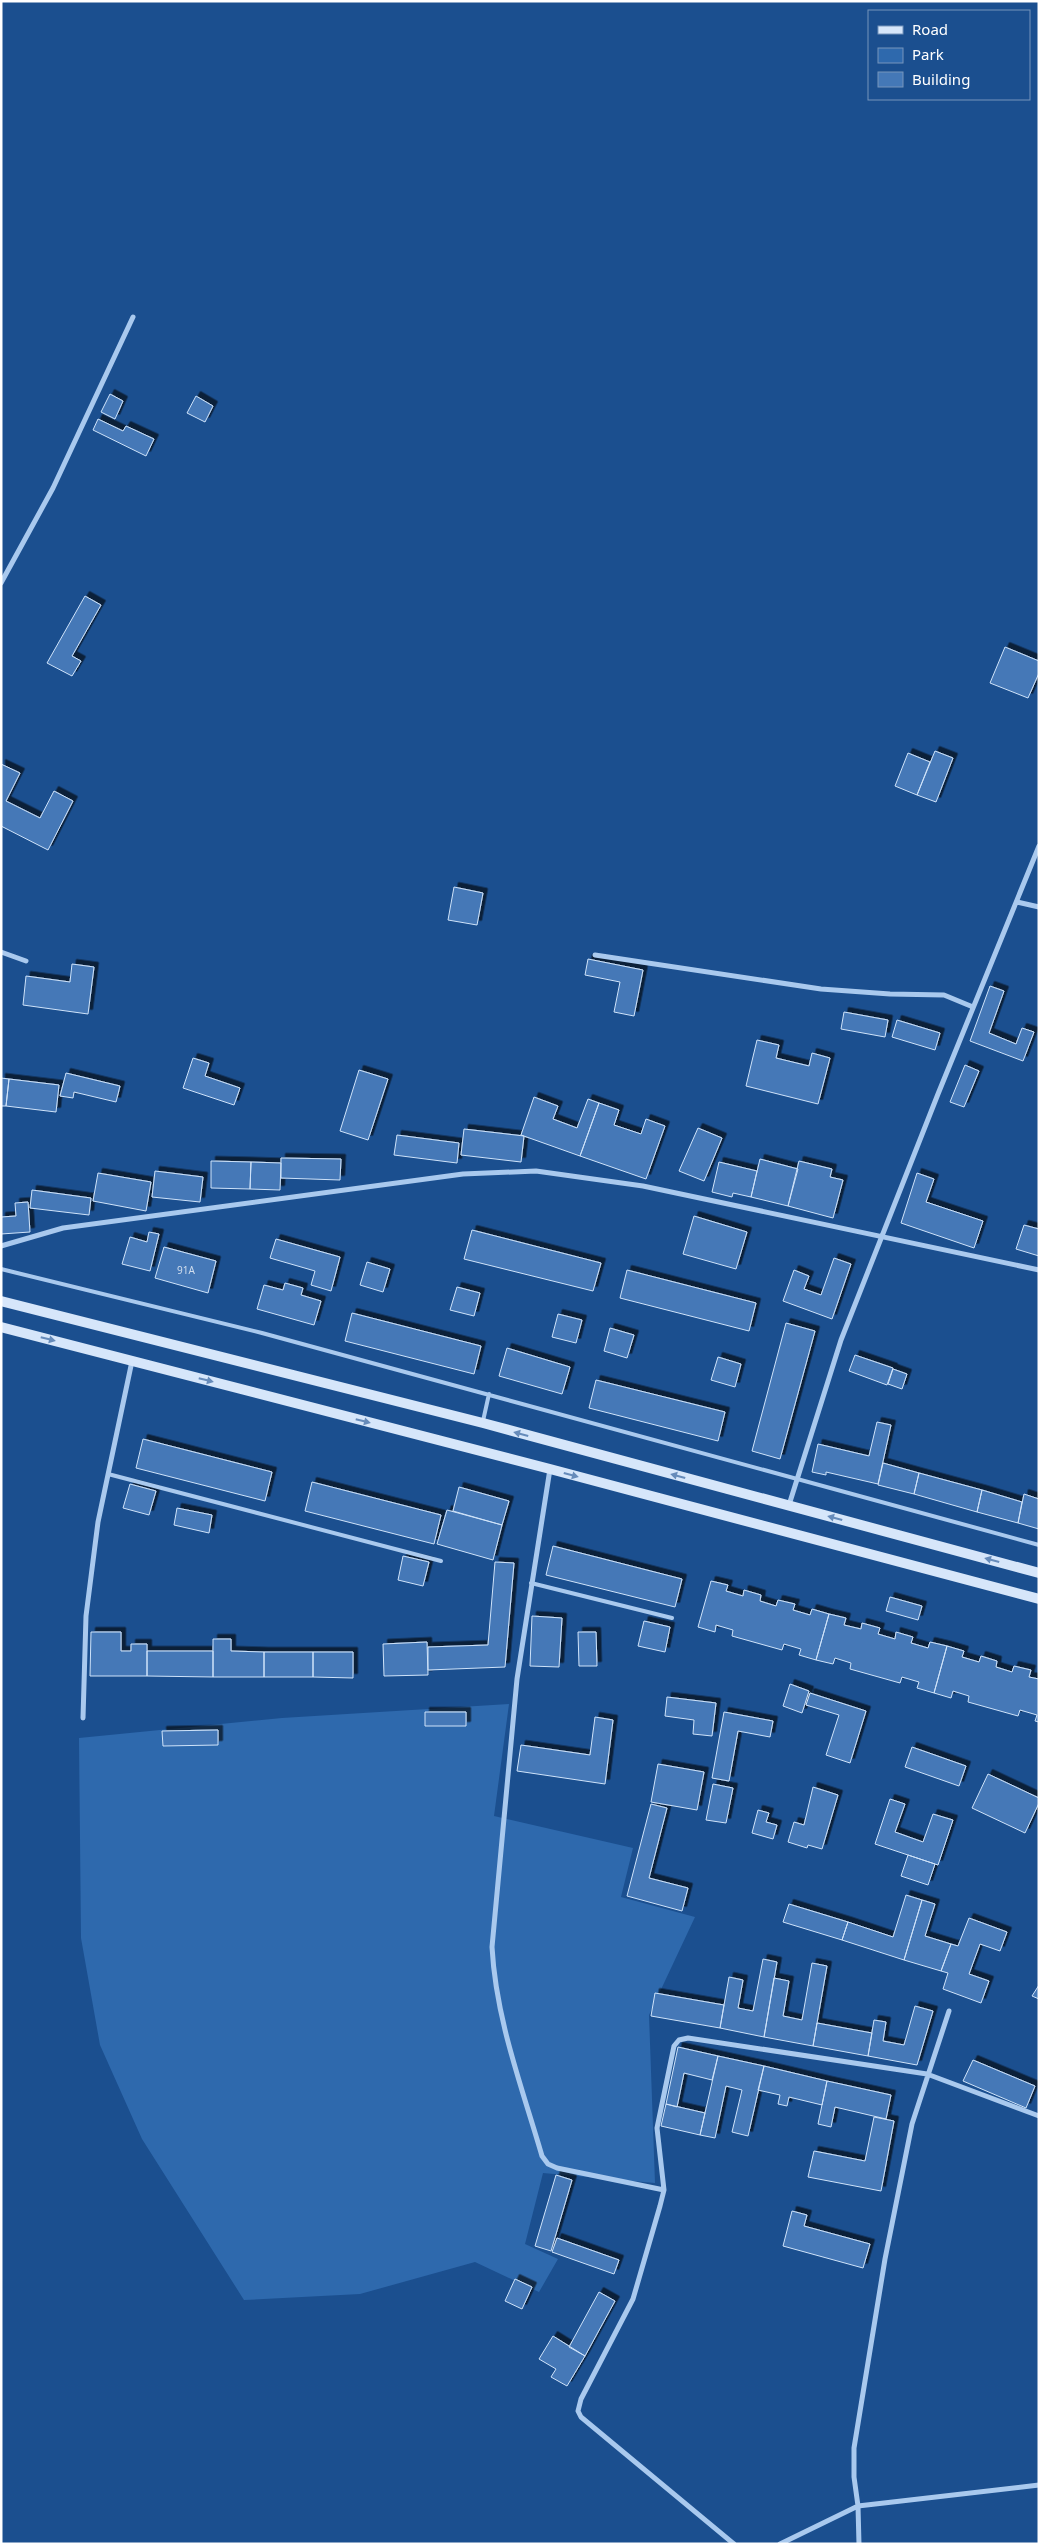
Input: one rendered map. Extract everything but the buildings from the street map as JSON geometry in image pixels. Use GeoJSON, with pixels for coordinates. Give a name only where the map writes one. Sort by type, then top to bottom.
{"type":"FeatureCollection","features":[{"type":"Feature","properties":{"kind":"main road"},"geometry":{"type":"LineString","coordinates":[[1,1301],[483,1424],[1039,1573]]}},
{"type":"Feature","properties":{"kind":"main road"},"geometry":{"type":"LineString","coordinates":[[1,1327],[550,1469],[1039,1599]]}},
{"type":"Feature","properties":{"kind":"street"},"geometry":{"type":"LineString","coordinates":[[1,583],[53,488],[133,317]]}},
{"type":"Feature","properties":{"kind":"street"},"geometry":{"type":"LineString","coordinates":[[788,1505],[841,1340],[1039,846]]}},
{"type":"Feature","properties":{"kind":"street"},"geometry":{"type":"LineString","coordinates":[[1017,902],[1039,907]]}},
{"type":"Feature","properties":{"kind":"street"},"geometry":{"type":"LineString","coordinates":[[1,952],[26,961]]}},
{"type":"Feature","properties":{"kind":"street"},"geometry":{"type":"LineString","coordinates":[[595,955],[820,989],[890,994],[944,994],[974,1007]]}},
{"type":"Feature","properties":{"kind":"street"},"geometry":{"type":"LineString","coordinates":[[1,1246],[73,1226],[464,1174],[536,1170],[643,1186],[1039,1270]]}},
{"type":"Feature","properties":{"kind":"street"},"geometry":{"type":"LineString","coordinates":[[83,1718],[86,1616],[98,1522],[132,1361]]}},
{"type":"Feature","properties":{"kind":"street"},"geometry":{"type":"LineString","coordinates":[[550,1469],[517,1678],[492,1947],[494,1982],[501,2022],[542,2156],[548,2164],[557,2168],[664,2190]]}},
{"type":"Feature","properties":{"kind":"street"},"geometry":{"type":"LineString","coordinates":[[859,2544],[858,2506],[854,2477],[854,2448],[861,2401],[912,2124],[949,2011]]}},
{"type":"Feature","properties":{"kind":"street"},"geometry":{"type":"LineString","coordinates":[[734,2544],[581,2417],[578,2411],[581,2399],[633,2299],[664,2190],[657,2128],[674,2046],[679,2040],[688,2038],[927,2074],[1039,2116]]}},
{"type":"Feature","properties":{"kind":"street"},"geometry":{"type":"LineString","coordinates":[[780,2544],[858,2506],[1039,2485]]}},
{"type":"Feature","properties":{"kind":"lane"},"geometry":{"type":"LineString","coordinates":[[1,1269],[262,1332],[1039,1545]]}},
{"type":"Feature","properties":{"kind":"lane"},"geometry":{"type":"LineString","coordinates":[[483,1424],[489,1394]]}},
{"type":"Feature","properties":{"kind":"lane"},"geometry":{"type":"LineString","coordinates":[[108,1474],[441,1561]]}},
{"type":"Feature","properties":{"kind":"lane"},"geometry":{"type":"LineString","coordinates":[[531,1583],[672,1618]]}},
{"type":"Feature","properties":{"kind":"green space"},"geometry":{"type":"Polygon","coordinates":[[[509,1704],[494,1816],[633,1848],[621,1897],[695,1917],[649,2015],[655,2183],[543,2173],[525,2244],[558,2259],[539,2292],[475,2262],[360,2294],[244,2300],[142,2139],[100,2045],[81,1938],[79,1738],[282,1718],[509,1704]]]}}]}
